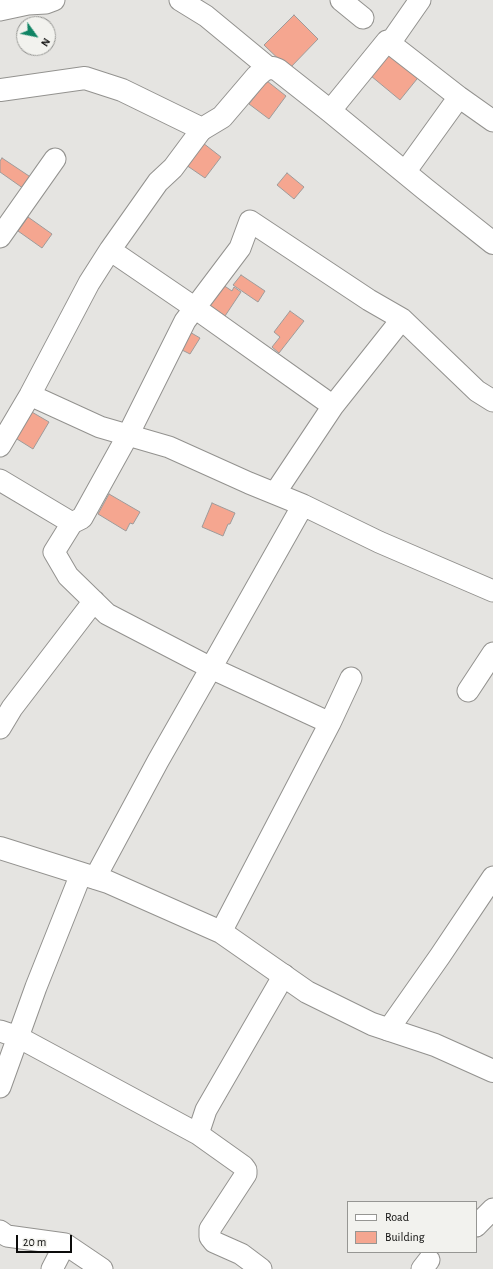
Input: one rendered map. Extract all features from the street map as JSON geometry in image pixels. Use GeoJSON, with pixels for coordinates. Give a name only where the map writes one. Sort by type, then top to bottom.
{"type":"FeatureCollection","features":[{"type":"Feature","properties":{"kind":"street"},"geometry":{"type":"LineString","coordinates":[[0,10],[26,2],[46,3],[54,0]]}},
{"type":"Feature","properties":{"kind":"street"},"geometry":{"type":"LineString","coordinates":[[180,0],[206,16],[269,68]]}},
{"type":"Feature","properties":{"kind":"street"},"geometry":{"type":"LineString","coordinates":[[341,0],[363,18]]}},
{"type":"Feature","properties":{"kind":"street"},"geometry":{"type":"LineString","coordinates":[[390,43],[420,0]]}},
{"type":"Feature","properties":{"kind":"street"},"geometry":{"type":"LineString","coordinates":[[330,111],[386,41],[493,121]]}},
{"type":"Feature","properties":{"kind":"street"},"geometry":{"type":"LineString","coordinates":[[0,446],[30,395],[89,283],[110,250],[158,182],[173,168],[202,129],[222,117],[257,76],[264,70],[273,68],[278,70],[493,243]]}},
{"type":"Feature","properties":{"kind":"street"},"geometry":{"type":"LineString","coordinates":[[0,90],[85,78],[122,90],[202,129]]}},
{"type":"Feature","properties":{"kind":"street"},"geometry":{"type":"LineString","coordinates":[[405,172],[459,97]]}},
{"type":"Feature","properties":{"kind":"street"},"geometry":{"type":"LineString","coordinates":[[0,237],[55,159]]}},
{"type":"Feature","properties":{"kind":"street"},"geometry":{"type":"LineString","coordinates":[[330,723],[210,668],[107,614],[68,576],[54,552],[72,523],[82,518],[128,435],[185,321],[240,248],[250,221],[369,300],[402,319],[478,391],[493,401]]}},
{"type":"Feature","properties":{"kind":"street"},"geometry":{"type":"LineString","coordinates":[[110,250],[333,406]]}},
{"type":"Feature","properties":{"kind":"street"},"geometry":{"type":"LineString","coordinates":[[275,493],[333,406],[402,319]]}},
{"type":"Feature","properties":{"kind":"street"},"geometry":{"type":"LineString","coordinates":[[30,395],[100,427],[169,447],[249,483],[303,505],[379,542],[493,591]]}},
{"type":"Feature","properties":{"kind":"street"},"geometry":{"type":"LineString","coordinates":[[0,480],[72,523]]}},
{"type":"Feature","properties":{"kind":"street"},"geometry":{"type":"LineString","coordinates":[[0,1087],[9,1034],[36,987],[88,876],[158,761],[303,505]]}},
{"type":"Feature","properties":{"kind":"street"},"geometry":{"type":"LineString","coordinates":[[0,728],[12,708],[94,601]]}},
{"type":"Feature","properties":{"kind":"street"},"geometry":{"type":"LineString","coordinates":[[468,691],[493,653]]}},
{"type":"Feature","properties":{"kind":"street"},"geometry":{"type":"LineString","coordinates":[[221,932],[330,723],[351,678]]}},
{"type":"Feature","properties":{"kind":"street"},"geometry":{"type":"LineString","coordinates":[[0,848],[108,882],[221,932],[307,992],[372,1024],[435,1045],[493,1071]]}},
{"type":"Feature","properties":{"kind":"street"},"geometry":{"type":"LineString","coordinates":[[388,1030],[493,877]]}},
{"type":"Feature","properties":{"kind":"street"},"geometry":{"type":"LineString","coordinates":[[198,1134],[206,1110],[284,975]]}},
{"type":"Feature","properties":{"kind":"street"},"geometry":{"type":"LineString","coordinates":[[9,1034],[198,1134],[243,1166],[246,1170],[246,1174],[210,1229],[210,1237],[214,1242],[241,1254],[261,1269]]}},
{"type":"Feature","properties":{"kind":"street"},"geometry":{"type":"LineString","coordinates":[[477,1225],[493,1209]]}},
{"type":"Feature","properties":{"kind":"street"},"geometry":{"type":"LineString","coordinates":[[0,1231],[7,1236],[66,1244],[102,1269]]}},
{"type":"Feature","properties":{"kind":"street"},"geometry":{"type":"LineString","coordinates":[[52,1269],[66,1244]]}},
{"type":"Feature","properties":{"kind":"building"},"geometry":{"type":"Polygon","coordinates":[[[294,15],[318,39],[289,69],[264,45],[294,15]]]}},
{"type":"Feature","properties":{"kind":"building"},"geometry":{"type":"Polygon","coordinates":[[[392,51],[421,74],[400,100],[371,76],[392,51]]]}},
{"type":"Feature","properties":{"kind":"building"},"geometry":{"type":"Polygon","coordinates":[[[267,81],[286,96],[269,119],[249,104],[267,81]]]}},
{"type":"Feature","properties":{"kind":"building"},"geometry":{"type":"Polygon","coordinates":[[[203,143],[221,157],[205,178],[186,165],[203,143]]]}},
{"type":"Feature","properties":{"kind":"building"},"geometry":{"type":"Polygon","coordinates":[[[2,158],[35,180],[27,191],[0,172],[0,161],[2,158]]]}},
{"type":"Feature","properties":{"kind":"building"},"geometry":{"type":"Polygon","coordinates":[[[287,173],[304,187],[294,199],[277,185],[287,173]]]}},
{"type":"Feature","properties":{"kind":"building"},"geometry":{"type":"Polygon","coordinates":[[[28,217],[52,234],[42,248],[18,231],[28,217]]]}},
{"type":"Feature","properties":{"kind":"building"},"geometry":{"type":"Polygon","coordinates":[[[241,275],[265,291],[258,302],[233,285],[241,275]]]}},
{"type":"Feature","properties":{"kind":"building"},"geometry":{"type":"Polygon","coordinates":[[[223,285],[232,291],[234,287],[241,292],[225,316],[209,305],[223,285]]]}},
{"type":"Feature","properties":{"kind":"building"},"geometry":{"type":"Polygon","coordinates":[[[290,311],[304,321],[279,353],[272,347],[280,337],[274,332],[290,311]]]}},
{"type":"Feature","properties":{"kind":"building"},"geometry":{"type":"Polygon","coordinates":[[[188,331],[200,338],[190,354],[178,348],[188,331]]]}},
{"type":"Feature","properties":{"kind":"building"},"geometry":{"type":"Polygon","coordinates":[[[25,408],[49,422],[33,449],[9,434],[25,408]]]}},
{"type":"Feature","properties":{"kind":"building"},"geometry":{"type":"Polygon","coordinates":[[[109,494],[140,512],[133,524],[130,523],[126,531],[98,514],[109,494]]]}},
{"type":"Feature","properties":{"kind":"building"},"geometry":{"type":"Polygon","coordinates":[[[212,503],[235,513],[223,536],[202,527],[212,503]]]}}]}
